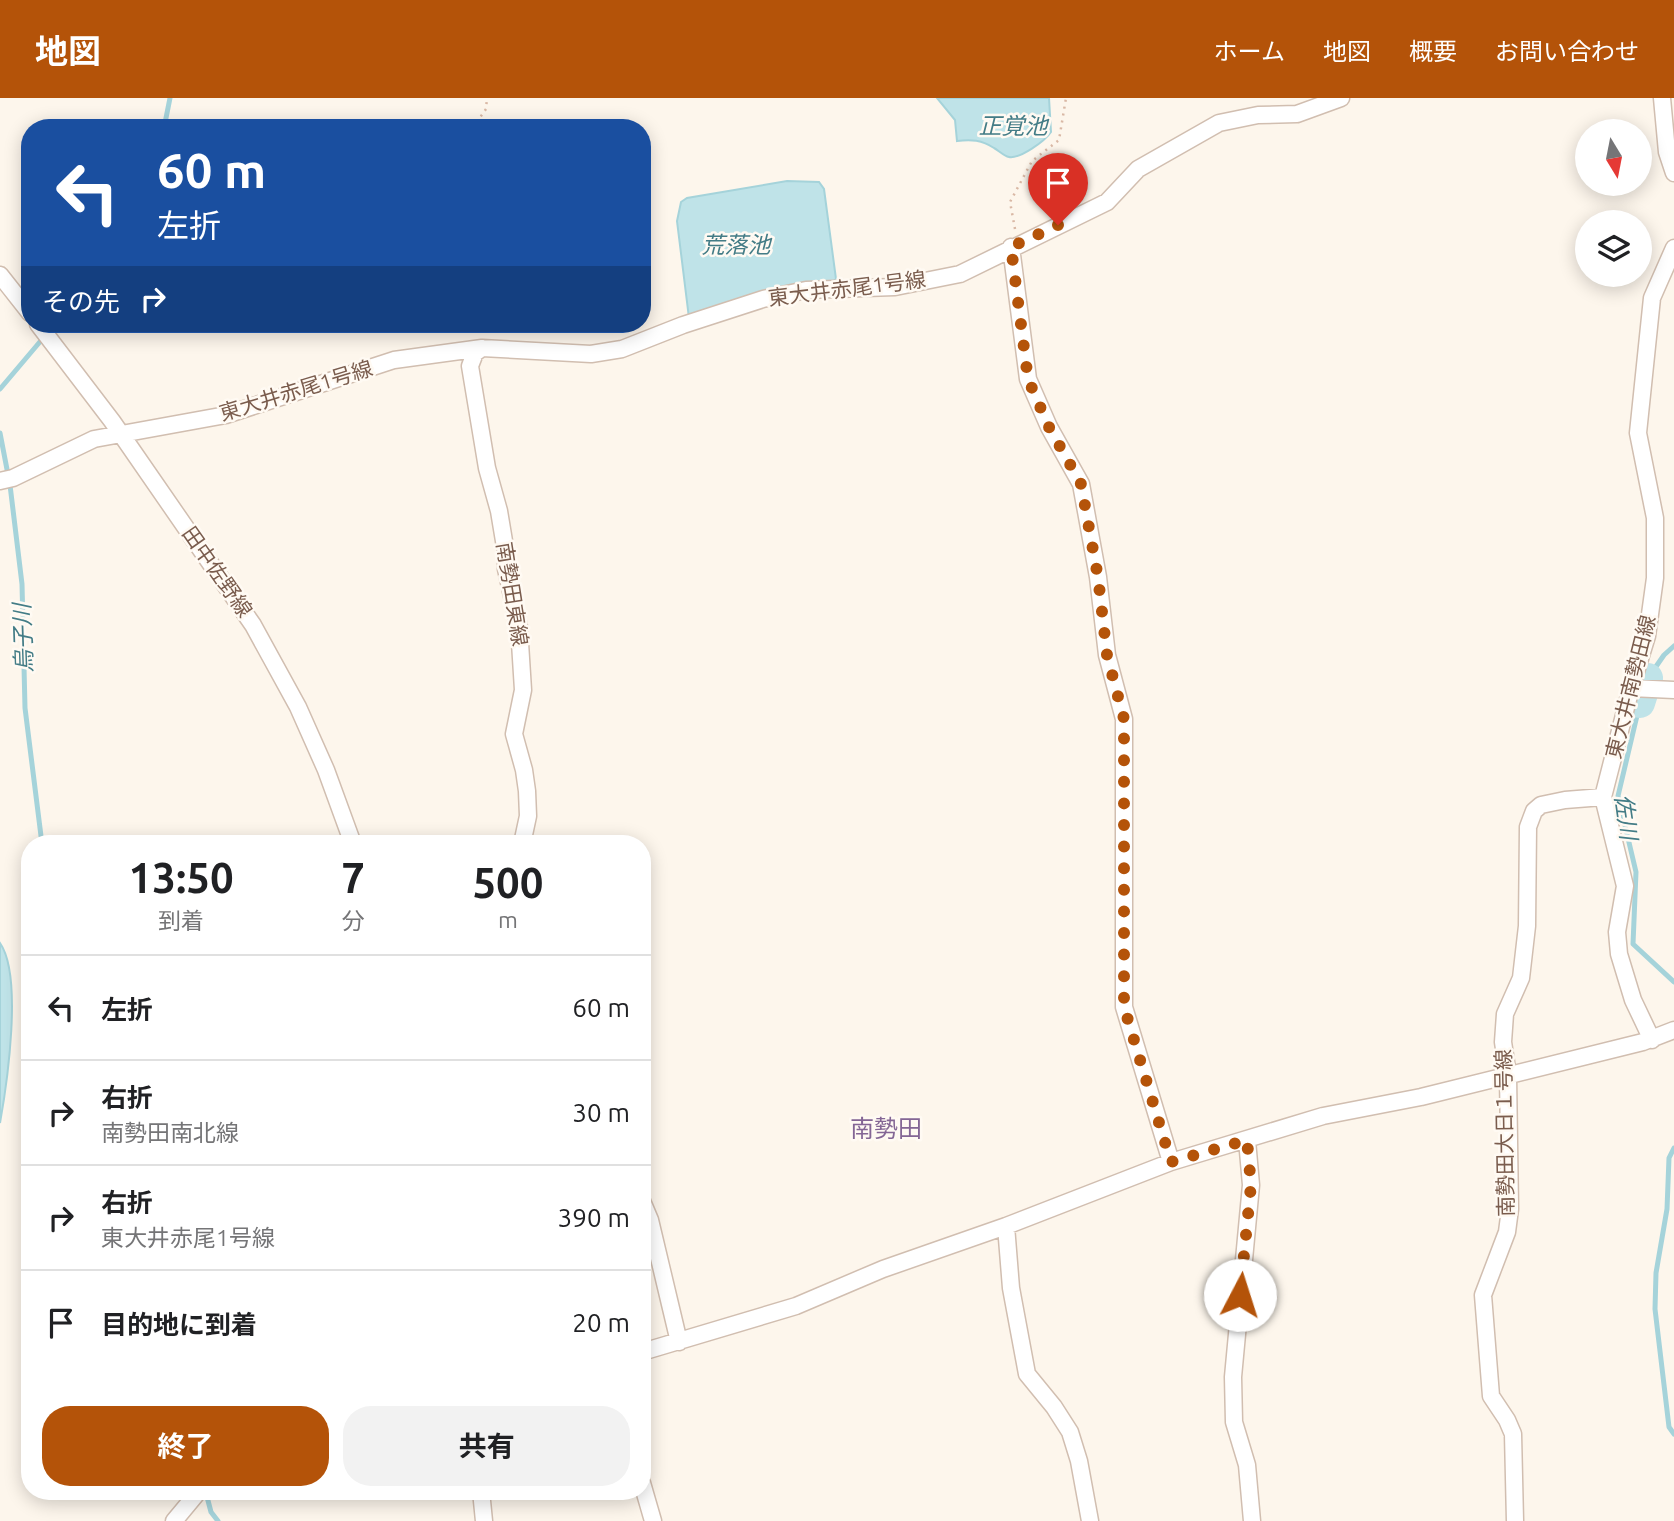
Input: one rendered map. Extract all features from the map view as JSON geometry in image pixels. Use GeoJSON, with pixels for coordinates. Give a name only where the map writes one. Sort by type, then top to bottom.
{"type":"FeatureCollection","features":[{"type":"Feature","properties":{"kind":"street","name":"東大井赤尾1号線"},"geometry":{"type":"LineString","coordinates":[[6,480],[74,447],[120,433],[226,415],[394,360],[482,348],[591,354],[622,349],[683,325],[763,299],[806,290],[895,287],[960,274],[1107,202],[1138,169],[1219,123],[1258,114],[1297,114],[1341,98]]}},
{"type":"Feature","properties":{"kind":"street"},"geometry":{"type":"LineString","coordinates":[[1662,98],[1667,152],[1674,173]]}},
{"type":"Feature","properties":{"kind":"street"},"geometry":{"type":"LineString","coordinates":[[1011,247],[1028,379],[1049,427],[1081,484],[1098,577],[1107,655],[1124,719],[1124,1007],[1171,1162]]}},
{"type":"Feature","properties":{"kind":"street","name":"東大井南勢田線"},"geometry":{"type":"LineString","coordinates":[[1651,1040],[1628,988],[1619,954],[1617,932],[1625,886],[1603,797],[1641,688],[1655,578],[1655,518],[1638,433],[1652,298],[1674,248]]}},
{"type":"Feature","properties":{"kind":"street"},"geometry":{"type":"LineString","coordinates":[[0,275],[21,302]]}},
{"type":"Feature","properties":{"kind":"street","name":"田中佐野線"},"geometry":{"type":"LineString","coordinates":[[45,333],[120,433],[253,625],[298,707],[326,770],[350,835]]}},
{"type":"Feature","properties":{"kind":"street","name":"南勢田東線"},"geometry":{"type":"LineString","coordinates":[[482,348],[475,353],[470,366],[487,468],[499,511],[523,665],[523,690],[514,734],[527,791],[524,835]]}},
{"type":"Feature","properties":{"kind":"street"},"geometry":{"type":"LineString","coordinates":[[1641,688],[1674,690]]}},
{"type":"Feature","properties":{"kind":"street","name":"南勢田大日１号線"},"geometry":{"type":"LineString","coordinates":[[1515,1521],[1513,1434],[1491,1396],[1483,1295],[1507,1232],[1510,1209],[1508,1075],[1503,1042],[1505,1014],[1521,978],[1527,926],[1528,827],[1534,811],[1541,804],[1603,797]]}},
{"type":"Feature","properties":{"kind":"street"},"geometry":{"type":"LineString","coordinates":[[651,1350],[796,1306],[883,1269],[1006,1226],[1171,1162],[1323,1116],[1421,1097],[1651,1040],[1674,1030]]}},
{"type":"Feature","properties":{"kind":"street"},"geometry":{"type":"LineString","coordinates":[[1247,1140],[1251,1185],[1233,1377],[1234,1422],[1247,1465],[1252,1521]]}},
{"type":"Feature","properties":{"kind":"street"},"geometry":{"type":"LineString","coordinates":[[651,1225],[679,1342]]}},
{"type":"Feature","properties":{"kind":"street"},"geometry":{"type":"LineString","coordinates":[[1006,1226],[1011,1288],[1027,1374],[1070,1432],[1079,1461],[1090,1521]]}},
{"type":"Feature","properties":{"kind":"street"},"geometry":{"type":"LineString","coordinates":[[174,1521],[191,1500]]}},
{"type":"Feature","properties":{"kind":"street"},"geometry":{"type":"LineString","coordinates":[[482,1500],[484,1521]]}},
{"type":"Feature","properties":{"kind":"street"},"geometry":{"type":"LineString","coordinates":[[647,1500],[653,1521]]}},
{"type":"Feature","properties":{"kind":"path"},"geometry":{"type":"LineString","coordinates":[[479,119],[486,109],[487,98]]}},
{"type":"Feature","properties":{"kind":"path"},"geometry":{"type":"LineString","coordinates":[[1011,247],[1015,233],[1010,202],[1032,161],[1059,140],[1066,98]]}},
{"type":"Feature","properties":{"kind":"water","name":"正覚池"},"geometry":{"type":"Polygon","coordinates":[[[937,98],[1049,98],[1051,132],[1032,149],[1009,157],[981,142],[957,141],[955,120],[937,98]]]}},
{"type":"Feature","properties":{"kind":"water","name":"荒落池"},"geometry":{"type":"Polygon","coordinates":[[[787,181],[819,182],[824,189],[836,279],[830,285],[689,318],[677,221],[681,202],[687,198],[787,181]]]}},
{"type":"Feature","properties":{"kind":"water"},"geometry":{"type":"Polygon","coordinates":[[[0,943],[7,959],[12,1004],[9,1058],[0,1123],[0,943]]]}},
{"type":"Feature","properties":{"kind":"waterway","name":"烏子川"},"geometry":{"type":"LineString","coordinates":[[166,119],[170,98]]}},
{"type":"Feature","properties":{"kind":"waterway","name":"烏子川"},"geometry":{"type":"LineString","coordinates":[[0,389],[47,333]]}},
{"type":"Feature","properties":{"kind":"waterway","name":"烏子川"},"geometry":{"type":"LineString","coordinates":[[0,433],[10,485],[22,584],[25,708],[41,835]]}},
{"type":"Feature","properties":{"kind":"waterway","name":"佐川"},"geometry":{"type":"LineString","coordinates":[[1648,678],[1674,646]]}},
{"type":"Feature","properties":{"kind":"waterway","name":"佐川"},"geometry":{"type":"LineString","coordinates":[[1640,703],[1648,678]]}},
{"type":"Feature","properties":{"kind":"waterway","name":"佐川"},"geometry":{"type":"LineString","coordinates":[[1640,703],[1618,796],[1636,872],[1633,944],[1674,982]]}},
{"type":"Feature","properties":{"kind":"waterway","name":"佐川"},"geometry":{"type":"LineString","coordinates":[[1674,1148],[1669,1158],[1667,1209],[1656,1273],[1655,1309],[1669,1427],[1674,1434]]}},
{"type":"Feature","properties":{"kind":"waterway","name":"烏子川"},"geometry":{"type":"LineString","coordinates":[[208,1500],[211,1512],[218,1521]]}},
{"type":"Feature","properties":{"kind":"district","name":"南勢田"},"geometry":{"type":"Point","coordinates":[886,1129]}},
{"type":"Feature","properties":{"kind":"route"},"geometry":{"type":"LineString","coordinates":[[1058,225],[1011,247],[1028,379],[1049,427],[1081,484],[1098,577],[1107,655],[1124,719],[1124,1007],[1171,1162],[1247,1140],[1251,1185],[1240,1295]]}}]}
